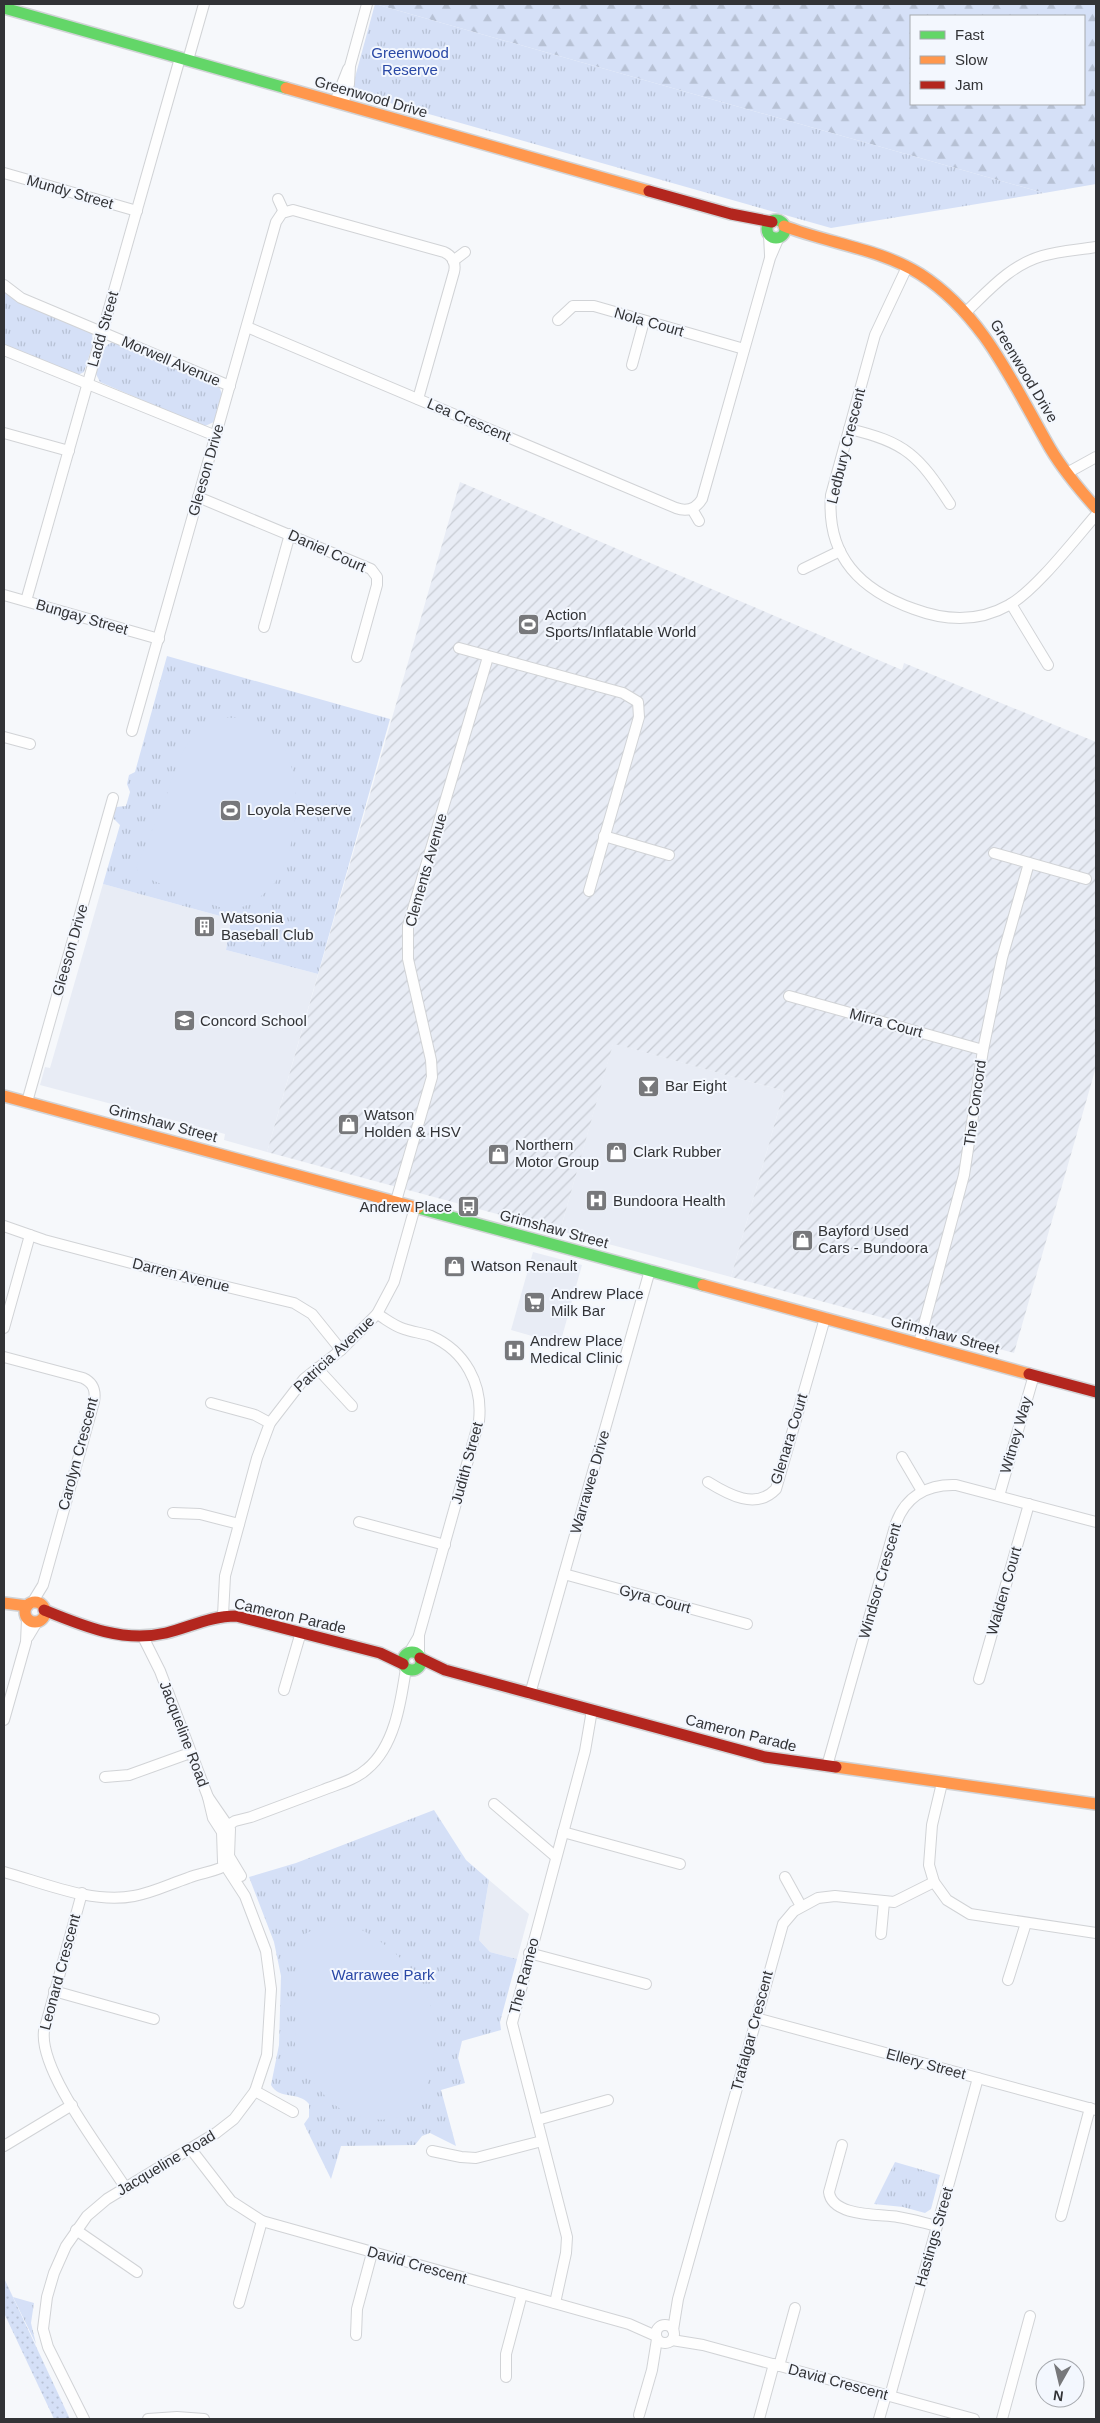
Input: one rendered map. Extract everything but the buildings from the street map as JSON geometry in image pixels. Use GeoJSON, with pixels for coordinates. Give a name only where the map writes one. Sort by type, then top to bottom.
{"type":"FeatureCollection","features":[{"type":"Feature","properties":{"kind":"street","name":"Ladd Street"},"geometry":{"type":"LineString","coordinates":[[26,601],[137,211],[184,59],[204,4]]}},
{"type":"Feature","properties":{"kind":"street"},"geometry":{"type":"LineString","coordinates":[[339,103],[349,84],[350,66],[367,4]]}},
{"type":"Feature","properties":{"kind":"street","name":"Greenwood Drive"},"geometry":{"type":"LineString","coordinates":[[4,8],[731,214],[776,231],[821,240],[873,254],[907,267],[942,288],[967,311],[990,339],[1067,474],[1096,508]]}},
{"type":"Feature","properties":{"kind":"street","name":"Mundy Street"},"geometry":{"type":"LineString","coordinates":[[4,173],[137,211]]}},
{"type":"Feature","properties":{"kind":"street"},"geometry":{"type":"LineString","coordinates":[[278,200],[284,212],[293,210],[449,254],[453,260],[454,272],[418,399]]}},
{"type":"Feature","properties":{"kind":"street","name":"Gleeson Drive"},"geometry":{"type":"LineString","coordinates":[[132,731],[276,222],[284,212]]}},
{"type":"Feature","properties":{"kind":"street"},"geometry":{"type":"LineString","coordinates":[[699,521],[692,509],[702,499],[776,231]]}},
{"type":"Feature","properties":{"kind":"street"},"geometry":{"type":"LineString","coordinates":[[967,311],[999,280],[1022,264],[1042,256],[1096,247]]}},
{"type":"Feature","properties":{"kind":"street"},"geometry":{"type":"LineString","coordinates":[[453,260],[465,252]]}},
{"type":"Feature","properties":{"kind":"street","name":"Ledbury Crescent"},"geometry":{"type":"LineString","coordinates":[[907,267],[878,328],[834,483],[830,508],[832,529],[840,551],[855,575],[875,592],[924,613],[946,618],[973,618],[1011,604],[1034,584],[1096,515]]}},
{"type":"Feature","properties":{"kind":"street","name":"Morwell Avenue"},"geometry":{"type":"LineString","coordinates":[[4,284],[21,298],[230,386]]}},
{"type":"Feature","properties":{"kind":"street","name":"Nola Court"},"geometry":{"type":"LineString","coordinates":[[558,320],[568,308],[579,305],[594,306],[744,349]]}},
{"type":"Feature","properties":{"kind":"street"},"geometry":{"type":"LineString","coordinates":[[632,364],[644,320]]}},
{"type":"Feature","properties":{"kind":"street","name":"Lea Crescent"},"geometry":{"type":"LineString","coordinates":[[247,327],[676,508],[692,509]]}},
{"type":"Feature","properties":{"kind":"street"},"geometry":{"type":"LineString","coordinates":[[4,350],[216,436]]}},
{"type":"Feature","properties":{"kind":"street"},"geometry":{"type":"LineString","coordinates":[[848,429],[887,439],[909,451],[926,468],[950,504]]}},
{"type":"Feature","properties":{"kind":"street"},"geometry":{"type":"LineString","coordinates":[[4,433],[69,451]]}},
{"type":"Feature","properties":{"kind":"street"},"geometry":{"type":"LineString","coordinates":[[1067,474],[1096,457]]}},
{"type":"Feature","properties":{"kind":"street","name":"Daniel Court"},"geometry":{"type":"LineString","coordinates":[[198,497],[365,566],[376,575],[377,585],[357,657]]}},
{"type":"Feature","properties":{"kind":"street"},"geometry":{"type":"LineString","coordinates":[[264,627],[290,534]]}},
{"type":"Feature","properties":{"kind":"street"},"geometry":{"type":"LineString","coordinates":[[803,569],[840,551]]}},
{"type":"Feature","properties":{"kind":"street","name":"Bungay Street"},"geometry":{"type":"LineString","coordinates":[[4,595],[159,639]]}},
{"type":"Feature","properties":{"kind":"street"},"geometry":{"type":"LineString","coordinates":[[1011,604],[1048,665]]}},
{"type":"Feature","properties":{"kind":"street"},"geometry":{"type":"LineString","coordinates":[[459,648],[623,693],[638,702],[639,717],[589,891]]}},
{"type":"Feature","properties":{"kind":"street","name":"Clements Avenue"},"geometry":{"type":"LineString","coordinates":[[396,1202],[432,1077],[431,1060],[408,959],[406,942],[408,926],[488,657]]}},
{"type":"Feature","properties":{"kind":"street"},"geometry":{"type":"LineString","coordinates":[[4,737],[30,744]]}},
{"type":"Feature","properties":{"kind":"street","name":"Gleeson Drive"},"geometry":{"type":"LineString","coordinates":[[27,1102],[113,798]]}},
{"type":"Feature","properties":{"kind":"street"},"geometry":{"type":"LineString","coordinates":[[604,836],[669,855]]}},
{"type":"Feature","properties":{"kind":"street"},"geometry":{"type":"LineString","coordinates":[[994,853],[1086,879]]}},
{"type":"Feature","properties":{"kind":"street","name":"The Concord"},"geometry":{"type":"LineString","coordinates":[[919,1343],[964,1175],[983,1050],[1002,958],[1029,863]]}},
{"type":"Feature","properties":{"kind":"street","name":"Mirra Court"},"geometry":{"type":"LineString","coordinates":[[789,996],[983,1050]]}},
{"type":"Feature","properties":{"kind":"street","name":"Grimshaw Street"},"geometry":{"type":"LineString","coordinates":[[4,1096],[1096,1392]]}},
{"type":"Feature","properties":{"kind":"street","name":"Patricia Avenue"},"geometry":{"type":"LineString","coordinates":[[223,1615],[223,1586],[257,1458],[270,1423],[291,1393],[317,1368],[341,1350],[377,1314],[394,1282],[415,1207]]}},
{"type":"Feature","properties":{"kind":"street","name":"Darren Avenue"},"geometry":{"type":"LineString","coordinates":[[4,1226],[30,1235],[173,1274],[294,1303],[316,1318],[341,1350]]}},
{"type":"Feature","properties":{"kind":"street"},"geometry":{"type":"LineString","coordinates":[[4,1328],[30,1235]]}},
{"type":"Feature","properties":{"kind":"street","name":"Warrawee Drive"},"geometry":{"type":"LineString","coordinates":[[530,1694],[650,1270]]}},
{"type":"Feature","properties":{"kind":"street","name":"Judith Street"},"geometry":{"type":"LineString","coordinates":[[226,1828],[348,1781],[368,1769],[380,1755],[388,1739],[412,1661],[479,1420],[478,1388],[464,1360],[450,1347],[424,1334],[402,1329],[377,1314]]}},
{"type":"Feature","properties":{"kind":"street","name":"Glenara Court"},"geometry":{"type":"LineString","coordinates":[[708,1482],[732,1495],[751,1500],[764,1499],[776,1489],[825,1318]]}},
{"type":"Feature","properties":{"kind":"street","name":"Carolyn Crescent"},"geometry":{"type":"LineString","coordinates":[[4,1357],[84,1378],[92,1383],[95,1391],[94,1402],[4,1720]]}},
{"type":"Feature","properties":{"kind":"street"},"geometry":{"type":"LineString","coordinates":[[317,1368],[352,1406]]}},
{"type":"Feature","properties":{"kind":"street","name":"Witney Way"},"geometry":{"type":"LineString","coordinates":[[999,1496],[1034,1375]]}},
{"type":"Feature","properties":{"kind":"street"},"geometry":{"type":"LineString","coordinates":[[211,1403],[255,1415],[270,1423]]}},
{"type":"Feature","properties":{"kind":"street"},"geometry":{"type":"LineString","coordinates":[[902,1457],[922,1491]]}},
{"type":"Feature","properties":{"kind":"street","name":"Windsor Crescent"},"geometry":{"type":"LineString","coordinates":[[827,1766],[896,1523],[905,1505],[922,1491],[934,1486],[956,1485],[1096,1522]]}},
{"type":"Feature","properties":{"kind":"street","name":"Walden Court"},"geometry":{"type":"LineString","coordinates":[[979,1679],[1029,1504]]}},
{"type":"Feature","properties":{"kind":"street"},"geometry":{"type":"LineString","coordinates":[[173,1513],[200,1514],[239,1524]]}},
{"type":"Feature","properties":{"kind":"street"},"geometry":{"type":"LineString","coordinates":[[358,1522],[445,1545]]}},
{"type":"Feature","properties":{"kind":"street","name":"Gyra Court"},"geometry":{"type":"LineString","coordinates":[[564,1574],[747,1624]]}},
{"type":"Feature","properties":{"kind":"street","name":"Cameron Parade"},"geometry":{"type":"LineString","coordinates":[[4,1604],[121,1635],[148,1636],[223,1615],[250,1619],[765,1757],[1096,1804]]}},
{"type":"Feature","properties":{"kind":"street"},"geometry":{"type":"LineString","coordinates":[[284,1690],[301,1632]]}},
{"type":"Feature","properties":{"kind":"street","name":"Jacqueline Road"},"geometry":{"type":"LineString","coordinates":[[84,2419],[48,2347],[42,2322],[54,2273],[66,2246],[76,2230],[96,2208],[122,2189],[234,2119],[255,2091],[268,2047],[270,1975],[266,1951],[245,1896],[241,1876],[227,1864],[226,1828],[208,1797],[148,1636]]}},
{"type":"Feature","properties":{"kind":"street","name":"The Rameo"},"geometry":{"type":"LineString","coordinates":[[552,2303],[567,2244],[565,2228],[512,2022],[529,1953],[596,1711]]}},
{"type":"Feature","properties":{"kind":"street"},"geometry":{"type":"LineString","coordinates":[[105,1777],[130,1775],[190,1752]]}},
{"type":"Feature","properties":{"kind":"street"},"geometry":{"type":"LineString","coordinates":[[938,1783],[929,1856],[934,1882],[947,1900],[970,1914],[1096,1933]]}},
{"type":"Feature","properties":{"kind":"street"},"geometry":{"type":"LineString","coordinates":[[494,1804],[556,1857]]}},
{"type":"Feature","properties":{"kind":"street"},"geometry":{"type":"LineString","coordinates":[[563,1832],[680,1864]]}},
{"type":"Feature","properties":{"kind":"street"},"geometry":{"type":"LineString","coordinates":[[4,1872],[106,1898],[134,1896],[193,1876],[205,1869],[227,1864]]}},
{"type":"Feature","properties":{"kind":"street"},"geometry":{"type":"LineString","coordinates":[[785,1877],[802,1906]]}},
{"type":"Feature","properties":{"kind":"street","name":"Trafalgar Crescent"},"geometry":{"type":"LineString","coordinates":[[639,2415],[652,2370],[678,2299],[780,1932],[788,1917],[802,1906],[826,1896],[884,1902],[900,1900],[934,1882]]}},
{"type":"Feature","properties":{"kind":"street","name":"Leonard Crescent"},"geometry":{"type":"LineString","coordinates":[[82,1893],[54,1991],[44,2031],[43,2048],[48,2063],[122,2189]]}},
{"type":"Feature","properties":{"kind":"street"},"geometry":{"type":"LineString","coordinates":[[881,1934],[884,1902]]}},
{"type":"Feature","properties":{"kind":"street"},"geometry":{"type":"LineString","coordinates":[[1008,1980],[1026,1923]]}},
{"type":"Feature","properties":{"kind":"street"},"geometry":{"type":"LineString","coordinates":[[529,1953],[646,1984]]}},
{"type":"Feature","properties":{"kind":"street"},"geometry":{"type":"LineString","coordinates":[[54,1991],[154,2019]]}},
{"type":"Feature","properties":{"kind":"street","name":"Ellery Street"},"geometry":{"type":"LineString","coordinates":[[756,2018],[1093,2109]]}},
{"type":"Feature","properties":{"kind":"street","name":"Hastings Street"},"geometry":{"type":"LineString","coordinates":[[879,2419],[888,2395],[978,2078]]}},
{"type":"Feature","properties":{"kind":"street"},"geometry":{"type":"LineString","coordinates":[[255,2091],[292,2112]]}},
{"type":"Feature","properties":{"kind":"street"},"geometry":{"type":"LineString","coordinates":[[537,2120],[608,2100]]}},
{"type":"Feature","properties":{"kind":"street"},"geometry":{"type":"LineString","coordinates":[[4,2146],[72,2105]]}},
{"type":"Feature","properties":{"kind":"street"},"geometry":{"type":"LineString","coordinates":[[1060,2216],[1093,2109]]}},
{"type":"Feature","properties":{"kind":"street"},"geometry":{"type":"LineString","coordinates":[[432,2151],[476,2158],[542,2142]]}},
{"type":"Feature","properties":{"kind":"street","name":"David Crescent"},"geometry":{"type":"LineString","coordinates":[[193,2146],[216,2184],[238,2207],[262,2221],[974,2419]]}},
{"type":"Feature","properties":{"kind":"street"},"geometry":{"type":"LineString","coordinates":[[842,2146],[829,2192],[836,2206],[864,2214],[905,2218],[937,2226]]}},
{"type":"Feature","properties":{"kind":"street"},"geometry":{"type":"LineString","coordinates":[[239,2303],[262,2221]]}},
{"type":"Feature","properties":{"kind":"street"},"geometry":{"type":"LineString","coordinates":[[76,2230],[137,2272]]}},
{"type":"Feature","properties":{"kind":"street"},"geometry":{"type":"LineString","coordinates":[[356,2335],[357,2309],[372,2253]]}},
{"type":"Feature","properties":{"kind":"street"},"geometry":{"type":"LineString","coordinates":[[506,2378],[506,2354],[522,2294]]}},
{"type":"Feature","properties":{"kind":"street"},"geometry":{"type":"LineString","coordinates":[[759,2419],[795,2308]]}},
{"type":"Feature","properties":{"kind":"street"},"geometry":{"type":"LineString","coordinates":[[1002,2419],[1030,2316]]}},
{"type":"Feature","properties":{"kind":"street"},"geometry":{"type":"LineString","coordinates":[[148,2419],[177,2417],[204,2419]]}},
{"type":"Feature","properties":{"kind":"shaded area"},"geometry":{"type":"Polygon","coordinates":[[[460,482],[902,670],[904,663],[1096,742],[1096,1067],[1014,1353],[731,1277],[784,1091],[619,1045],[613,1044],[560,1231],[267,1152],[460,482]]]}},
{"type":"Feature","properties":{"kind":"shaded area","name":"Concord School"},"geometry":{"type":"Polygon","coordinates":[[[103,884],[231,919],[226,950],[318,974],[267,1152],[224,1140],[225,1134],[40,1085],[45,1067],[50,1068],[103,884]]]}},
{"type":"Feature","properties":{"kind":"shaded area"},"geometry":{"type":"Polygon","coordinates":[[[613,1043],[784,1091],[731,1277],[560,1231],[613,1043]]]}},
{"type":"Feature","properties":{"kind":"shaded area"},"geometry":{"type":"Polygon","coordinates":[[[533,1252],[582,1265],[560,1344],[511,1330],[533,1252]]]}},
{"type":"Feature","properties":{"kind":"shaded area"},"geometry":{"type":"Polygon","coordinates":[[[489,1880],[529,1914],[517,1959],[490,1952],[479,1940],[489,1880]]]}},
{"type":"Feature","properties":{"kind":"green space"},"geometry":{"type":"Polygon","coordinates":[[[375,4],[1096,4],[1096,184],[1044,193],[375,4]]]}},
{"type":"Feature","properties":{"kind":"green space","name":"Greenwood Reserve"},"geometry":{"type":"Polygon","coordinates":[[[375,4],[1044,193],[831,228],[351,92],[375,4]]]}},
{"type":"Feature","properties":{"kind":"green space"},"geometry":{"type":"Polygon","coordinates":[[[4,289],[92,332],[93,344],[84,372],[78,375],[4,346],[4,289]]]}},
{"type":"Feature","properties":{"kind":"green space"},"geometry":{"type":"Polygon","coordinates":[[[113,342],[219,386],[222,394],[214,422],[205,426],[198,424],[100,382],[96,374],[101,355],[105,347],[113,342]]]}},
{"type":"Feature","properties":{"kind":"green space","name":"Loyola Reserve"},"geometry":{"type":"Polygon","coordinates":[[[167,656],[390,719],[318,974],[226,950],[231,919],[103,884],[120,825],[113,818],[116,807],[126,806],[130,792],[127,784],[129,775],[135,772],[167,656]]]}},
{"type":"Feature","properties":{"kind":"green space","name":"Loyola Reserve"},"geometry":{"type":"Polygon","coordinates":[[[223,718],[251,721],[272,733],[286,752],[294,776],[296,803],[294,830],[287,856],[276,882],[254,902],[269,906],[260,954],[236,950],[243,911],[251,912],[253,903],[239,908],[219,907],[139,875],[136,867],[178,763],[189,742],[207,724],[223,718]]]}},
{"type":"Feature","properties":{"kind":"green space","name":"Warrawee Park"},"geometry":{"type":"Polygon","coordinates":[[[434,1810],[466,1860],[489,1880],[479,1940],[490,1952],[517,1959],[500,2022],[501,2030],[462,2041],[458,2058],[465,2083],[441,2090],[456,2146],[430,2133],[422,2136],[415,2145],[341,2146],[331,2179],[304,2124],[309,2117],[309,2104],[305,2100],[275,2090],[271,2085],[279,2045],[281,1976],[274,1942],[249,1877],[296,1863],[434,1810]]]}},
{"type":"Feature","properties":{"kind":"green space"},"geometry":{"type":"Polygon","coordinates":[[[344,1926],[366,1932],[401,1959],[420,1983],[433,2012],[435,2023],[434,2052],[428,2082],[415,2107],[399,2117],[384,2120],[361,2117],[339,2108],[322,2093],[308,2073],[295,2045],[297,1945],[311,1931],[344,1926]]]}},
{"type":"Feature","properties":{"kind":"green space"},"geometry":{"type":"Polygon","coordinates":[[[895,2162],[940,2175],[931,2209],[925,2213],[903,2207],[874,2204],[895,2162]]]}},
{"type":"Feature","properties":{"kind":"green space"},"geometry":{"type":"Polygon","coordinates":[[[4,2278],[70,2419],[54,2419],[4,2313],[4,2278]]]}},
{"type":"Feature","properties":{"kind":"green space"},"geometry":{"type":"Polygon","coordinates":[[[13,2297],[34,2303],[31,2323],[36,2344],[13,2297]]]}},
{"type":"Feature","properties":{"kind":"traffic: fast"},"geometry":{"type":"LineString","coordinates":[[4,8],[286,88]]}},
{"type":"Feature","properties":{"kind":"traffic: fast"},"geometry":{"type":"LineString","coordinates":[[776,220],[782,223],[785,229],[782,235],[776,238],[770,235],[767,229],[770,223],[776,220]]}},
{"type":"Feature","properties":{"kind":"traffic: fast"},"geometry":{"type":"LineString","coordinates":[[418,1208],[703,1285]]}},
{"type":"Feature","properties":{"kind":"traffic: fast"},"geometry":{"type":"LineString","coordinates":[[412,1652],[418,1655],[421,1661],[418,1667],[412,1670],[406,1667],[403,1661],[406,1655],[412,1652]]}},
{"type":"Feature","properties":{"kind":"traffic: slow"},"geometry":{"type":"LineString","coordinates":[[286,88],[649,191]]}},
{"type":"Feature","properties":{"kind":"traffic: slow"},"geometry":{"type":"LineString","coordinates":[[784,226],[871,252],[905,265],[920,274],[962,309],[995,352],[1055,456],[1096,508]]}},
{"type":"Feature","properties":{"kind":"traffic: slow"},"geometry":{"type":"LineString","coordinates":[[4,1096],[418,1208]]}},
{"type":"Feature","properties":{"kind":"traffic: slow"},"geometry":{"type":"LineString","coordinates":[[703,1285],[1029,1374]]}},
{"type":"Feature","properties":{"kind":"traffic: slow"},"geometry":{"type":"LineString","coordinates":[[35,1602],[42,1605],[45,1612],[42,1619],[35,1622],[28,1619],[25,1612],[28,1605],[35,1602]]}},
{"type":"Feature","properties":{"kind":"traffic: slow"},"geometry":{"type":"LineString","coordinates":[[4,1603],[27,1606]]}},
{"type":"Feature","properties":{"kind":"traffic: slow"},"geometry":{"type":"LineString","coordinates":[[836,1767],[1096,1804]]}},
{"type":"Feature","properties":{"kind":"traffic: jam"},"geometry":{"type":"LineString","coordinates":[[649,191],[731,214],[772,222]]}},
{"type":"Feature","properties":{"kind":"traffic: jam"},"geometry":{"type":"LineString","coordinates":[[1029,1374],[1096,1392]]}},
{"type":"Feature","properties":{"kind":"traffic: jam"},"geometry":{"type":"LineString","coordinates":[[44,1610],[88,1627],[134,1636],[166,1633],[209,1620],[236,1616],[380,1653],[403,1664]]}},
{"type":"Feature","properties":{"kind":"traffic: jam"},"geometry":{"type":"LineString","coordinates":[[420,1658],[445,1670],[765,1757],[836,1767]]}},
{"type":"Feature","properties":{"kind":"place","name":"Action Sports/Inflatable World"},"geometry":{"type":"Point","coordinates":[529,624]}},
{"type":"Feature","properties":{"kind":"place","name":"Loyola Reserve"},"geometry":{"type":"Point","coordinates":[231,810]}},
{"type":"Feature","properties":{"kind":"place","name":"Watsonia Baseball Club"},"geometry":{"type":"Point","coordinates":[205,927]}},
{"type":"Feature","properties":{"kind":"place","name":"Concord School"},"geometry":{"type":"Point","coordinates":[184,1021]}},
{"type":"Feature","properties":{"kind":"place","name":"Bar Eight"},"geometry":{"type":"Point","coordinates":[649,1086]}},
{"type":"Feature","properties":{"kind":"place","name":"Watson Holden & HSV"},"geometry":{"type":"Point","coordinates":[348,1124]}},
{"type":"Feature","properties":{"kind":"place","name":"Clark Rubber"},"geometry":{"type":"Point","coordinates":[617,1152]}},
{"type":"Feature","properties":{"kind":"place","name":"Northern Motor Group"},"geometry":{"type":"Point","coordinates":[499,1154]}},
{"type":"Feature","properties":{"kind":"place","name":"Bundoora Health"},"geometry":{"type":"Point","coordinates":[597,1201]}},
{"type":"Feature","properties":{"kind":"place","name":"Andrew Place"},"geometry":{"type":"Point","coordinates":[468,1207]}},
{"type":"Feature","properties":{"kind":"place","name":"Bayford Used Cars - Bundoora"},"geometry":{"type":"Point","coordinates":[802,1240]}},
{"type":"Feature","properties":{"kind":"place","name":"Watson Renault"},"geometry":{"type":"Point","coordinates":[455,1266]}},
{"type":"Feature","properties":{"kind":"place","name":"Andrew Place Milk Bar"},"geometry":{"type":"Point","coordinates":[535,1303]}},
{"type":"Feature","properties":{"kind":"place","name":"Andrew Place Medical Clinic"},"geometry":{"type":"Point","coordinates":[514,1350]}}]}
